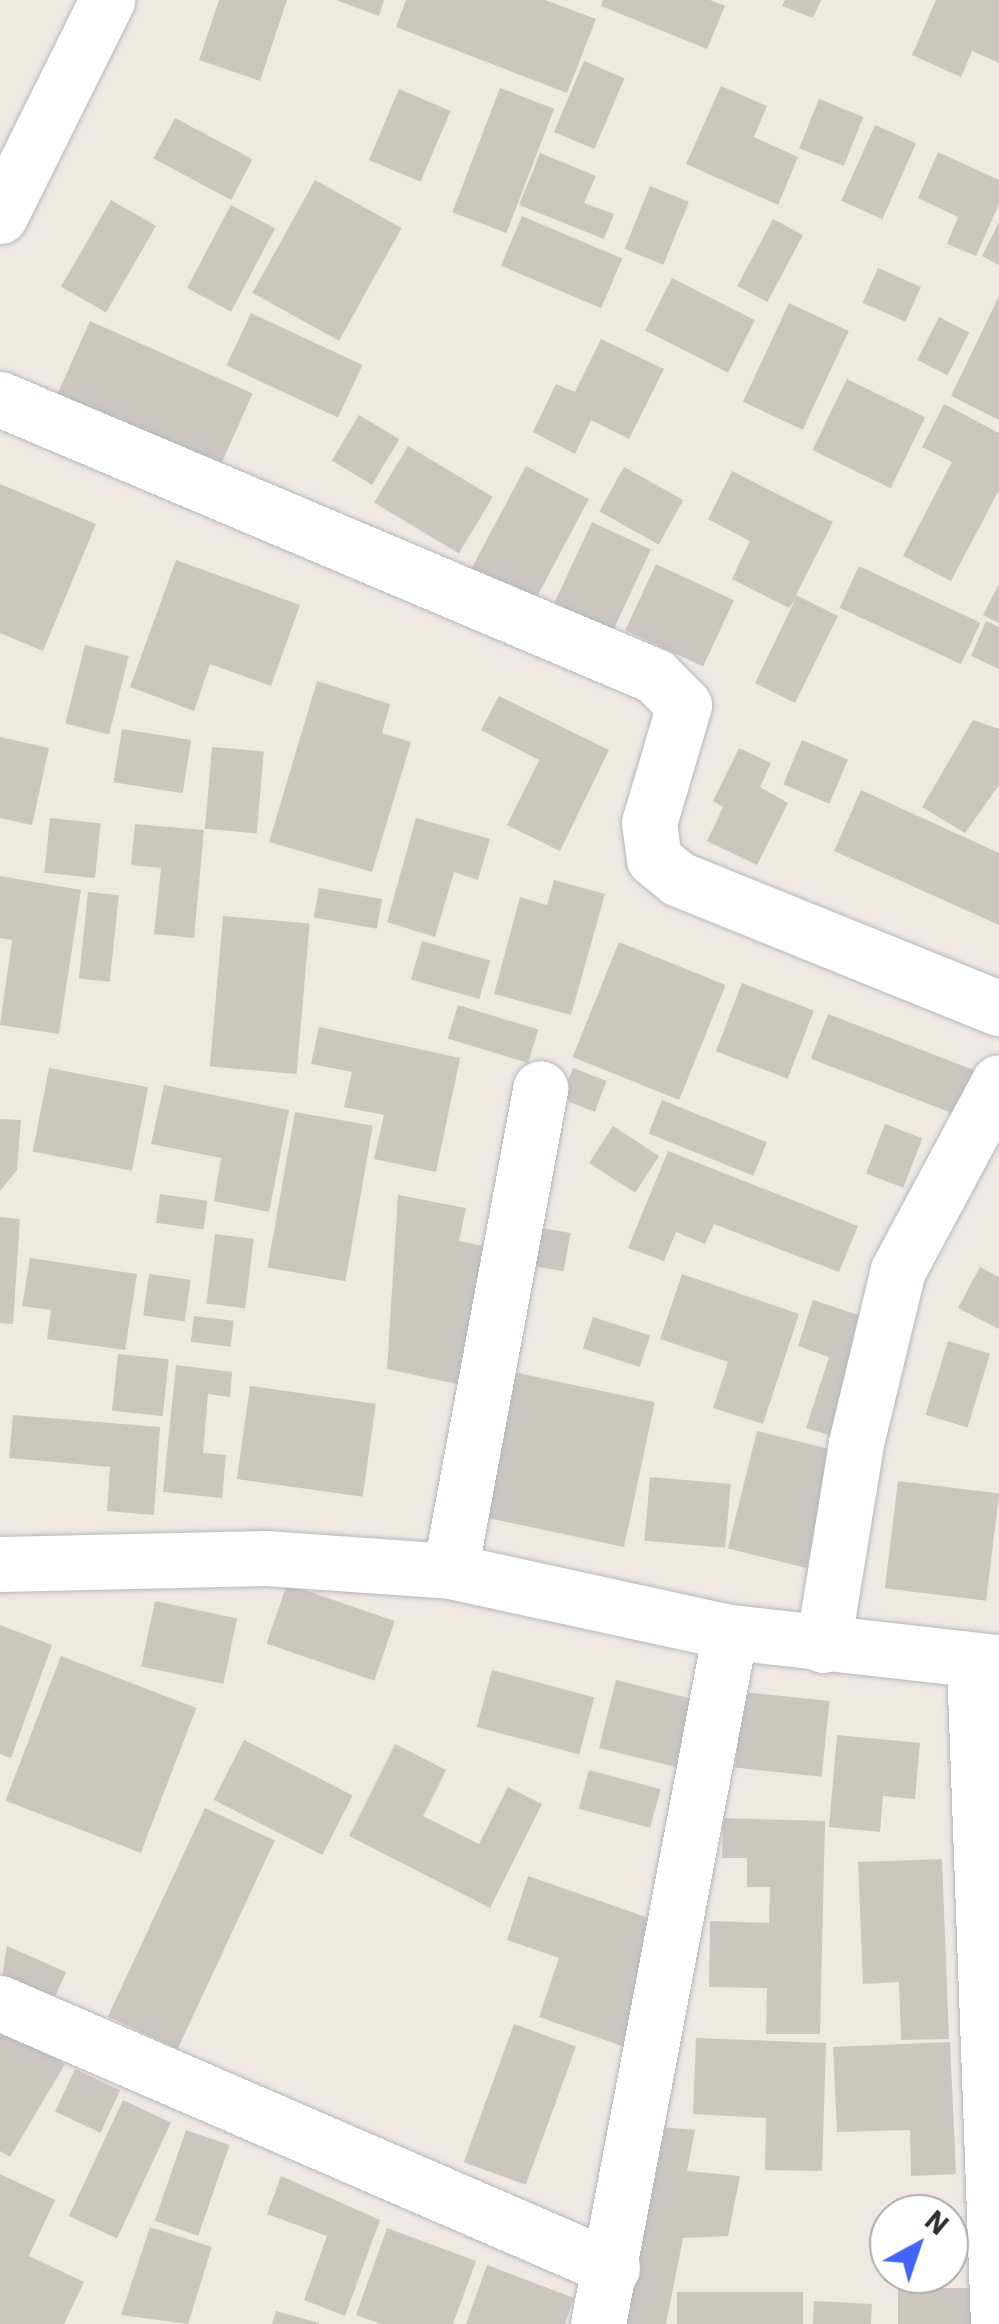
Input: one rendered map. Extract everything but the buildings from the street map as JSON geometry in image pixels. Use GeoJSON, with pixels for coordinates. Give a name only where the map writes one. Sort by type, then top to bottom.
{"type":"FeatureCollection","features":[{"type":"Feature","properties":{"kind":"street"},"geometry":{"type":"LineString","coordinates":[[0,216],[107,0]]}},
{"type":"Feature","properties":{"kind":"street"},"geometry":{"type":"LineString","coordinates":[[0,400],[655,676],[684,705],[649,823],[654,858],[678,879],[999,1008]]}},
{"type":"Feature","properties":{"kind":"street"},"geometry":{"type":"LineString","coordinates":[[823,1644],[856,1443],[898,1270],[999,1082]]}},
{"type":"Feature","properties":{"kind":"street"},"geometry":{"type":"LineString","coordinates":[[450,1571],[540,1088]]}},
{"type":"Feature","properties":{"kind":"street"},"geometry":{"type":"LineString","coordinates":[[0,1564],[266,1558],[450,1571],[730,1632],[986,1662],[998,2324]]}},
{"type":"Feature","properties":{"kind":"street"},"geometry":{"type":"LineString","coordinates":[[598,2324],[612,2268],[730,1632]]}},
{"type":"Feature","properties":{"kind":"street"},"geometry":{"type":"LineString","coordinates":[[0,2004],[612,2268]]}}]}
